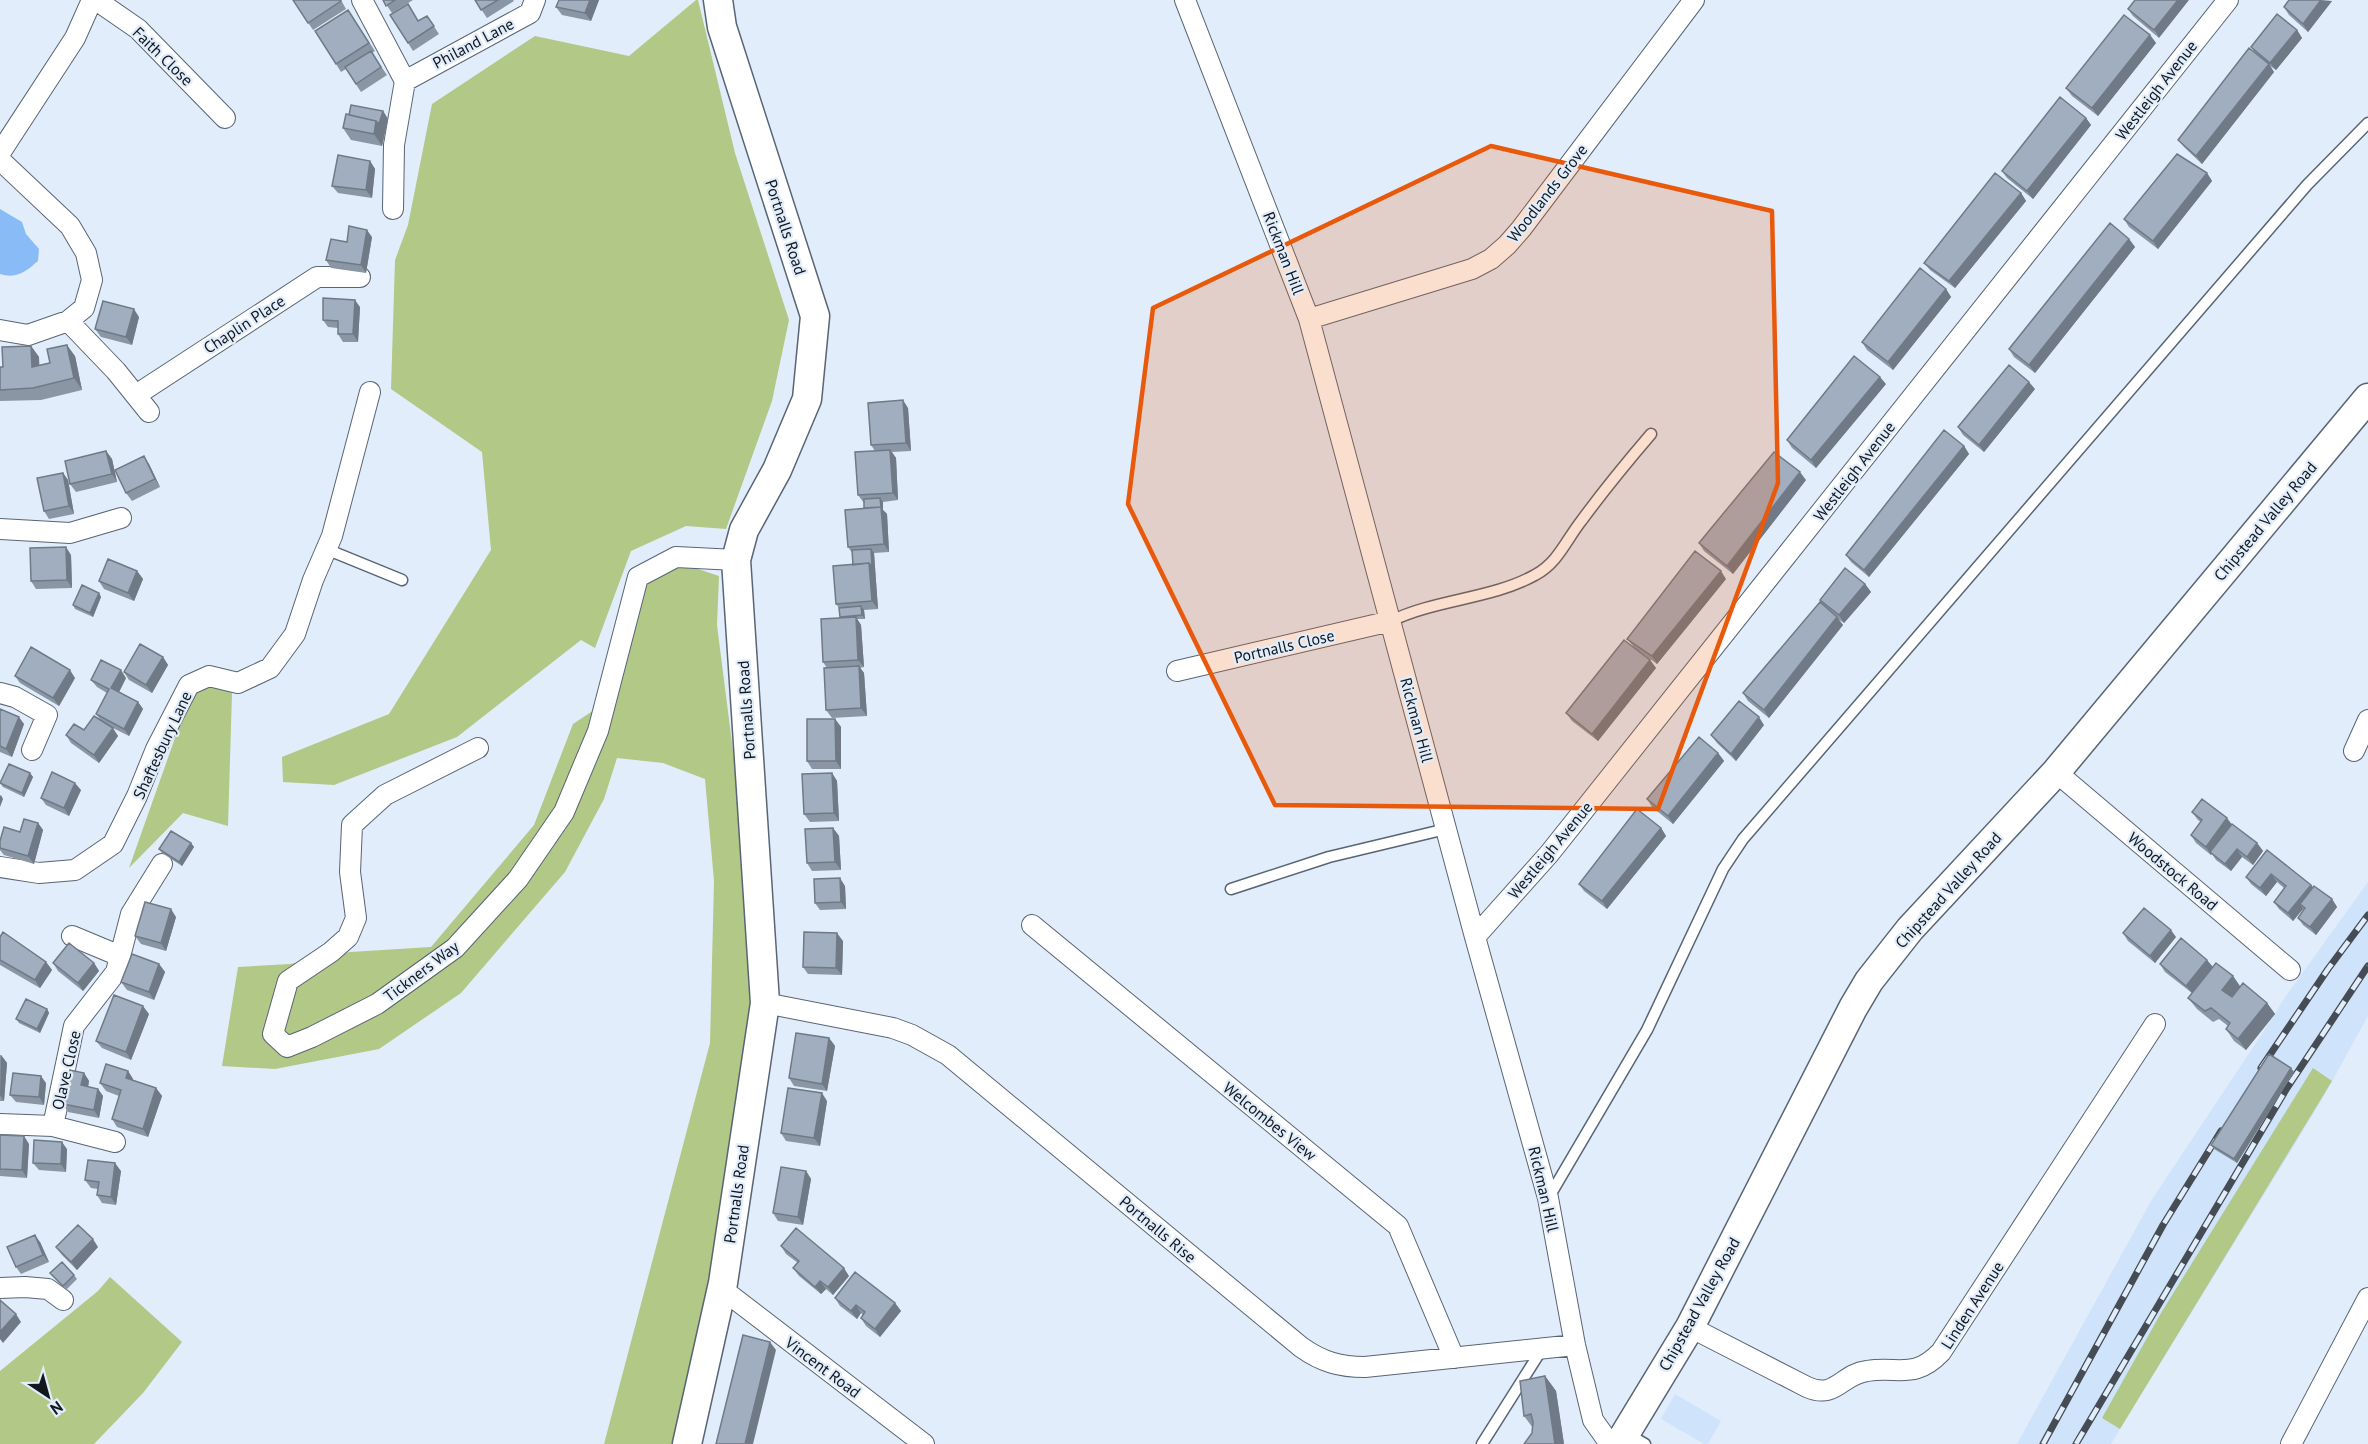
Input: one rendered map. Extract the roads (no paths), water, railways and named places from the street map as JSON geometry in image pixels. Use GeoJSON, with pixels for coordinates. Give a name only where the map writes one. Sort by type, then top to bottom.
{"type":"FeatureCollection","features":[{"type":"Feature","properties":{"kind":"street","name":"Faith Close"},"geometry":{"type":"LineString","coordinates":[[94,0],[138,29],[225,118]]}},
{"type":"Feature","properties":{"kind":"street"},"geometry":{"type":"LineString","coordinates":[[0,153],[75,38],[94,0]]}},
{"type":"Feature","properties":{"kind":"street"},"geometry":{"type":"LineString","coordinates":[[362,0],[405,81],[394,145],[393,209]]}},
{"type":"Feature","properties":{"kind":"street","name":"Philand Lane"},"geometry":{"type":"LineString","coordinates":[[405,81],[530,13],[536,0]]}},
{"type":"Feature","properties":{"kind":"street","name":"Portnalls Road"},"geometry":{"type":"LineString","coordinates":[[687,1444],[722,1289],[765,1003],[736,560],[744,530],[777,470],[807,399],[815,316],[722,27],[718,0]]}},
{"type":"Feature","properties":{"kind":"street","name":"Rickman Hill"},"geometry":{"type":"LineString","coordinates":[[1185,0],[1310,319],[1475,937],[1548,1198],[1575,1345],[1593,1420],[1605,1437],[1627,1441]]}},
{"type":"Feature","properties":{"kind":"street","name":"Woodlands Grove"},"geometry":{"type":"LineString","coordinates":[[1310,319],[1452,275],[1491,259],[1508,245],[1694,0]]}},
{"type":"Feature","properties":{"kind":"street","name":"Westleigh Avenue"},"geometry":{"type":"LineString","coordinates":[[1475,937],[1549,854],[2228,0]]}},
{"type":"Feature","properties":{"kind":"street"},"geometry":{"type":"LineString","coordinates":[[0,160],[70,226],[86,253],[92,280],[84,308],[68,321],[28,335],[0,330]]}},
{"type":"Feature","properties":{"kind":"street","name":"Chaplin Place"},"geometry":{"type":"LineString","coordinates":[[136,395],[317,278],[360,277]]}},
{"type":"Feature","properties":{"kind":"street"},"geometry":{"type":"LineString","coordinates":[[68,321],[149,412]]}},
{"type":"Feature","properties":{"kind":"street","name":"Shaftesbury Lane"},"geometry":{"type":"LineString","coordinates":[[0,867],[39,873],[75,870],[113,844],[137,796],[156,749],[189,685],[209,676],[238,683],[270,668],[295,634],[326,549],[346,487],[370,392]]}},
{"type":"Feature","properties":{"kind":"street","name":"Chipstead Valley Road"},"geometry":{"type":"LineString","coordinates":[[1627,1441],[1690,1327],[1853,1008],[1869,981],[1910,929],[2056,772],[2366,403]]}},
{"type":"Feature","properties":{"kind":"street"},"geometry":{"type":"LineString","coordinates":[[0,529],[70,533],[121,518]]}},
{"type":"Feature","properties":{"kind":"street","name":"Tickners Way"},"geometry":{"type":"LineString","coordinates":[[478,748],[385,795],[352,825],[350,872],[356,918],[348,937],[331,952],[288,981],[273,1034],[287,1047],[312,1037],[376,1004],[455,948],[518,879],[564,812],[598,731],[638,577],[676,557],[736,560]]}},
{"type":"Feature","properties":{"kind":"street","name":"Portnalls Close"},"geometry":{"type":"LineString","coordinates":[[1177,670],[1391,621]]}},
{"type":"Feature","properties":{"kind":"street"},"geometry":{"type":"LineString","coordinates":[[0,693],[15,697],[47,715],[32,750]]}},
{"type":"Feature","properties":{"kind":"street"},"geometry":{"type":"LineString","coordinates":[[2354,751],[2368,720]]}},
{"type":"Feature","properties":{"kind":"street","name":"Woodstock Road"},"geometry":{"type":"LineString","coordinates":[[2056,772],[2290,970]]}},
{"type":"Feature","properties":{"kind":"street","name":"Olave Close"},"geometry":{"type":"LineString","coordinates":[[53,1126],[74,1026],[116,972],[130,914],[162,864]]}},
{"type":"Feature","properties":{"kind":"street","name":"Welcombes View"},"geometry":{"type":"LineString","coordinates":[[1032,925],[1398,1226],[1454,1358]]}},
{"type":"Feature","properties":{"kind":"street"},"geometry":{"type":"LineString","coordinates":[[72,936],[120,956]]}},
{"type":"Feature","properties":{"kind":"street","name":"Portnalls Rise"},"geometry":{"type":"LineString","coordinates":[[765,1003],[893,1028],[912,1035],[948,1055],[1315,1357],[1331,1365],[1348,1367],[1575,1345]]}},
{"type":"Feature","properties":{"kind":"street","name":"Linden Avenue"},"geometry":{"type":"LineString","coordinates":[[1690,1327],[1807,1387],[1822,1392],[1867,1370],[1907,1371],[1920,1369],[1932,1362],[1941,1352],[2155,1024]]}},
{"type":"Feature","properties":{"kind":"street","name":"Olave Close"},"geometry":{"type":"LineString","coordinates":[[0,1124],[53,1126],[116,1142]]}},
{"type":"Feature","properties":{"kind":"street"},"geometry":{"type":"LineString","coordinates":[[0,1288],[48,1289],[63,1300]]}},
{"type":"Feature","properties":{"kind":"street","name":"Vincent Road"},"geometry":{"type":"LineString","coordinates":[[722,1289],[924,1444]]}},
{"type":"Feature","properties":{"kind":"street"},"geometry":{"type":"LineString","coordinates":[[2292,1444],[2368,1299]]}},
{"type":"Feature","properties":{"kind":"lane"},"geometry":{"type":"LineString","coordinates":[[1548,1198],[1647,1030],[1723,869],[1743,839],[2307,185],[2368,123]]}},
{"type":"Feature","properties":{"kind":"lane"},"geometry":{"type":"LineString","coordinates":[[1391,621],[1410,612],[1510,585],[1534,576],[1551,566],[1579,522],[1651,434]]}},
{"type":"Feature","properties":{"kind":"lane"},"geometry":{"type":"LineString","coordinates":[[326,549],[402,580]]}},
{"type":"Feature","properties":{"kind":"lane"},"geometry":{"type":"LineString","coordinates":[[1232,889],[1329,857],[1446,829]]}},
{"type":"Feature","properties":{"kind":"lane"},"geometry":{"type":"LineString","coordinates":[[1482,1444],[1542,1349]]}},
{"type":"Feature","properties":{"kind":"water"},"geometry":{"type":"Polygon","coordinates":[[[0,209],[22,222],[26,234],[39,249],[38,261],[16,275],[0,274],[0,209]]]}},
{"type":"Feature","properties":{"kind":"railway"},"geometry":{"type":"LineString","coordinates":[[2261,1068],[2328,969],[2368,915]]}},
{"type":"Feature","properties":{"kind":"railway"},"geometry":{"type":"LineString","coordinates":[[2076,1444],[2287,1088],[2368,966]]}},
{"type":"Feature","properties":{"kind":"railway"},"geometry":{"type":"LineString","coordinates":[[2043,1444],[2163,1225],[2221,1131]]}}]}
